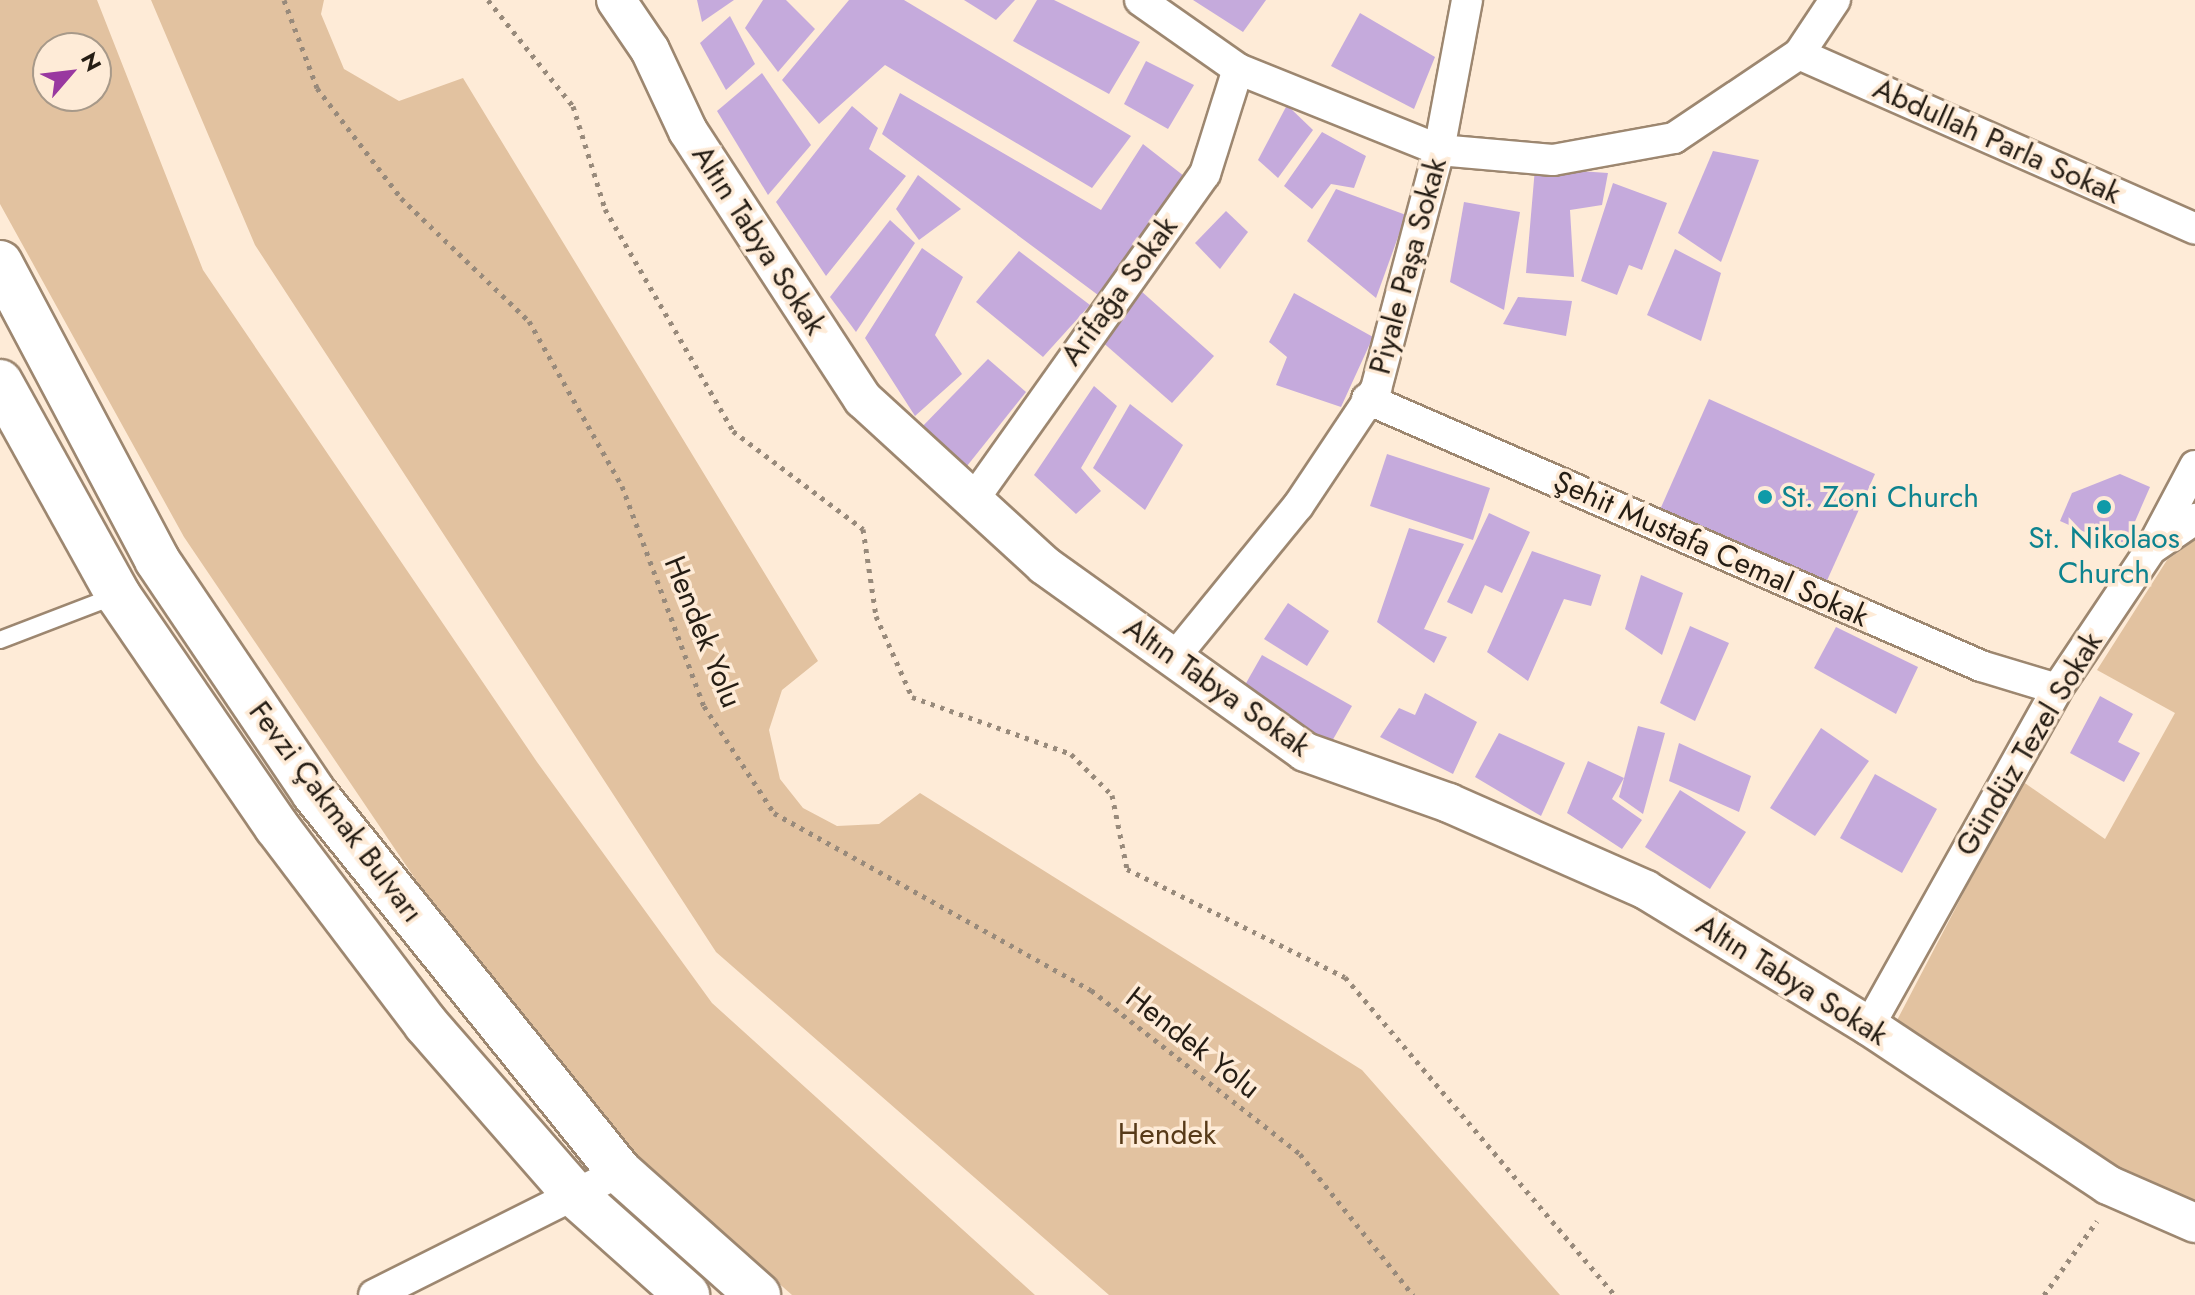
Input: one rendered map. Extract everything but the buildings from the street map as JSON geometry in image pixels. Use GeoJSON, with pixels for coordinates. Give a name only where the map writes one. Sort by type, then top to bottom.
{"type":"FeatureCollection","features":[{"type":"Feature","properties":{"kind":"main road","name":"Fevzi Çakmak Bulvarı"},"geometry":{"type":"LineString","coordinates":[[0,263],[157,560],[314,793],[620,1172],[758,1295]]}},
{"type":"Feature","properties":{"kind":"main road","name":"Fevzi Çakmak Bulvarı"},"geometry":{"type":"LineString","coordinates":[[0,382],[118,595],[277,827],[426,1024],[576,1196],[687,1295]]}},
{"type":"Feature","properties":{"kind":"street","name":"Altın Tabya Sokak"},"geometry":{"type":"LineString","coordinates":[[616,0],[688,131],[863,399],[1044,565],[1305,752],[1449,803],[1646,890],[1869,1026],[2108,1185],[2195,1223]]}},
{"type":"Feature","properties":{"kind":"street"},"geometry":{"type":"LineString","coordinates":[[1140,0],[1238,69],[1439,150],[1553,160],[1674,138],[1799,54],[1835,0]]}},
{"type":"Feature","properties":{"kind":"street","name":"Piyale Paşa Sokak"},"geometry":{"type":"LineString","coordinates":[[1173,659],[1298,506],[1376,389],[1439,150],[1467,0]]}},
{"type":"Feature","properties":{"kind":"street","name":"Abdullah Parla Sokak"},"geometry":{"type":"LineString","coordinates":[[1799,54],[2195,229]]}},
{"type":"Feature","properties":{"kind":"street","name":"Arifağa Sokak"},"geometry":{"type":"LineString","coordinates":[[973,500],[1205,174],[1238,69]]}},
{"type":"Feature","properties":{"kind":"street","name":"Şehit Mustafa Cemal Sokak"},"geometry":{"type":"LineString","coordinates":[[1367,399],[1981,666],[2057,689]]}},
{"type":"Feature","properties":{"kind":"street","name":"Gündüz Tezel Sokak"},"geometry":{"type":"LineString","coordinates":[[1869,1026],[2057,689],[2151,549],[2195,466]]}},
{"type":"Feature","properties":{"kind":"street"},"geometry":{"type":"LineString","coordinates":[[2151,549],[2195,519]]}},
{"type":"Feature","properties":{"kind":"street"},"geometry":{"type":"LineString","coordinates":[[374,1295],[620,1172]]}},
{"type":"Feature","properties":{"kind":"lane"},"geometry":{"type":"LineString","coordinates":[[0,640],[118,595]]}},
{"type":"Feature","properties":{"kind":"path","name":"Hendek Yolu"},"geometry":{"type":"LineString","coordinates":[[284,0],[317,88],[392,186],[529,321],[622,486],[704,706],[774,813],[1091,990],[1300,1154],[1413,1295]]}},
{"type":"Feature","properties":{"kind":"path"},"geometry":{"type":"LineString","coordinates":[[488,0],[573,106],[605,209],[733,431],[863,529],[876,616],[912,697],[1071,754],[1112,795],[1127,869],[1345,977],[1615,1295]]}},
{"type":"Feature","properties":{"kind":"path"},"geometry":{"type":"LineString","coordinates":[[2044,1295],[2092,1236],[2108,1185]]}},
{"type":"Feature","properties":{"kind":"green space"},"geometry":{"type":"Polygon","coordinates":[[[0,0],[97,0],[110,32],[32,32],[32,112],[112,112],[112,38],[203,270],[537,762],[712,1003],[1035,1295],[792,1295],[638,1159],[424,892],[184,537],[0,204],[0,0]]]}},
{"type":"Feature","properties":{"kind":"green space","name":"Hendek"},"geometry":{"type":"Polygon","coordinates":[[[151,0],[324,0],[321,14],[344,69],[399,101],[463,78],[818,661],[782,690],[769,730],[780,779],[803,808],[837,826],[879,824],[920,793],[1362,1070],[1560,1295],[1109,1295],[716,952],[255,245],[151,0]]]}},
{"type":"Feature","properties":{"kind":"green space"},"geometry":{"type":"Polygon","coordinates":[[[2195,540],[2195,1211],[2116,1178],[1894,1026],[2022,781],[2105,839],[2175,713],[2097,670],[2167,560],[2195,540]]]}},
{"type":"Feature","properties":{"kind":"place","name":"St. Zoni Church"},"geometry":{"type":"Point","coordinates":[1765,497]}},
{"type":"Feature","properties":{"kind":"place","name":"St. Nikolaos Church"},"geometry":{"type":"Point","coordinates":[2104,507]}}]}
